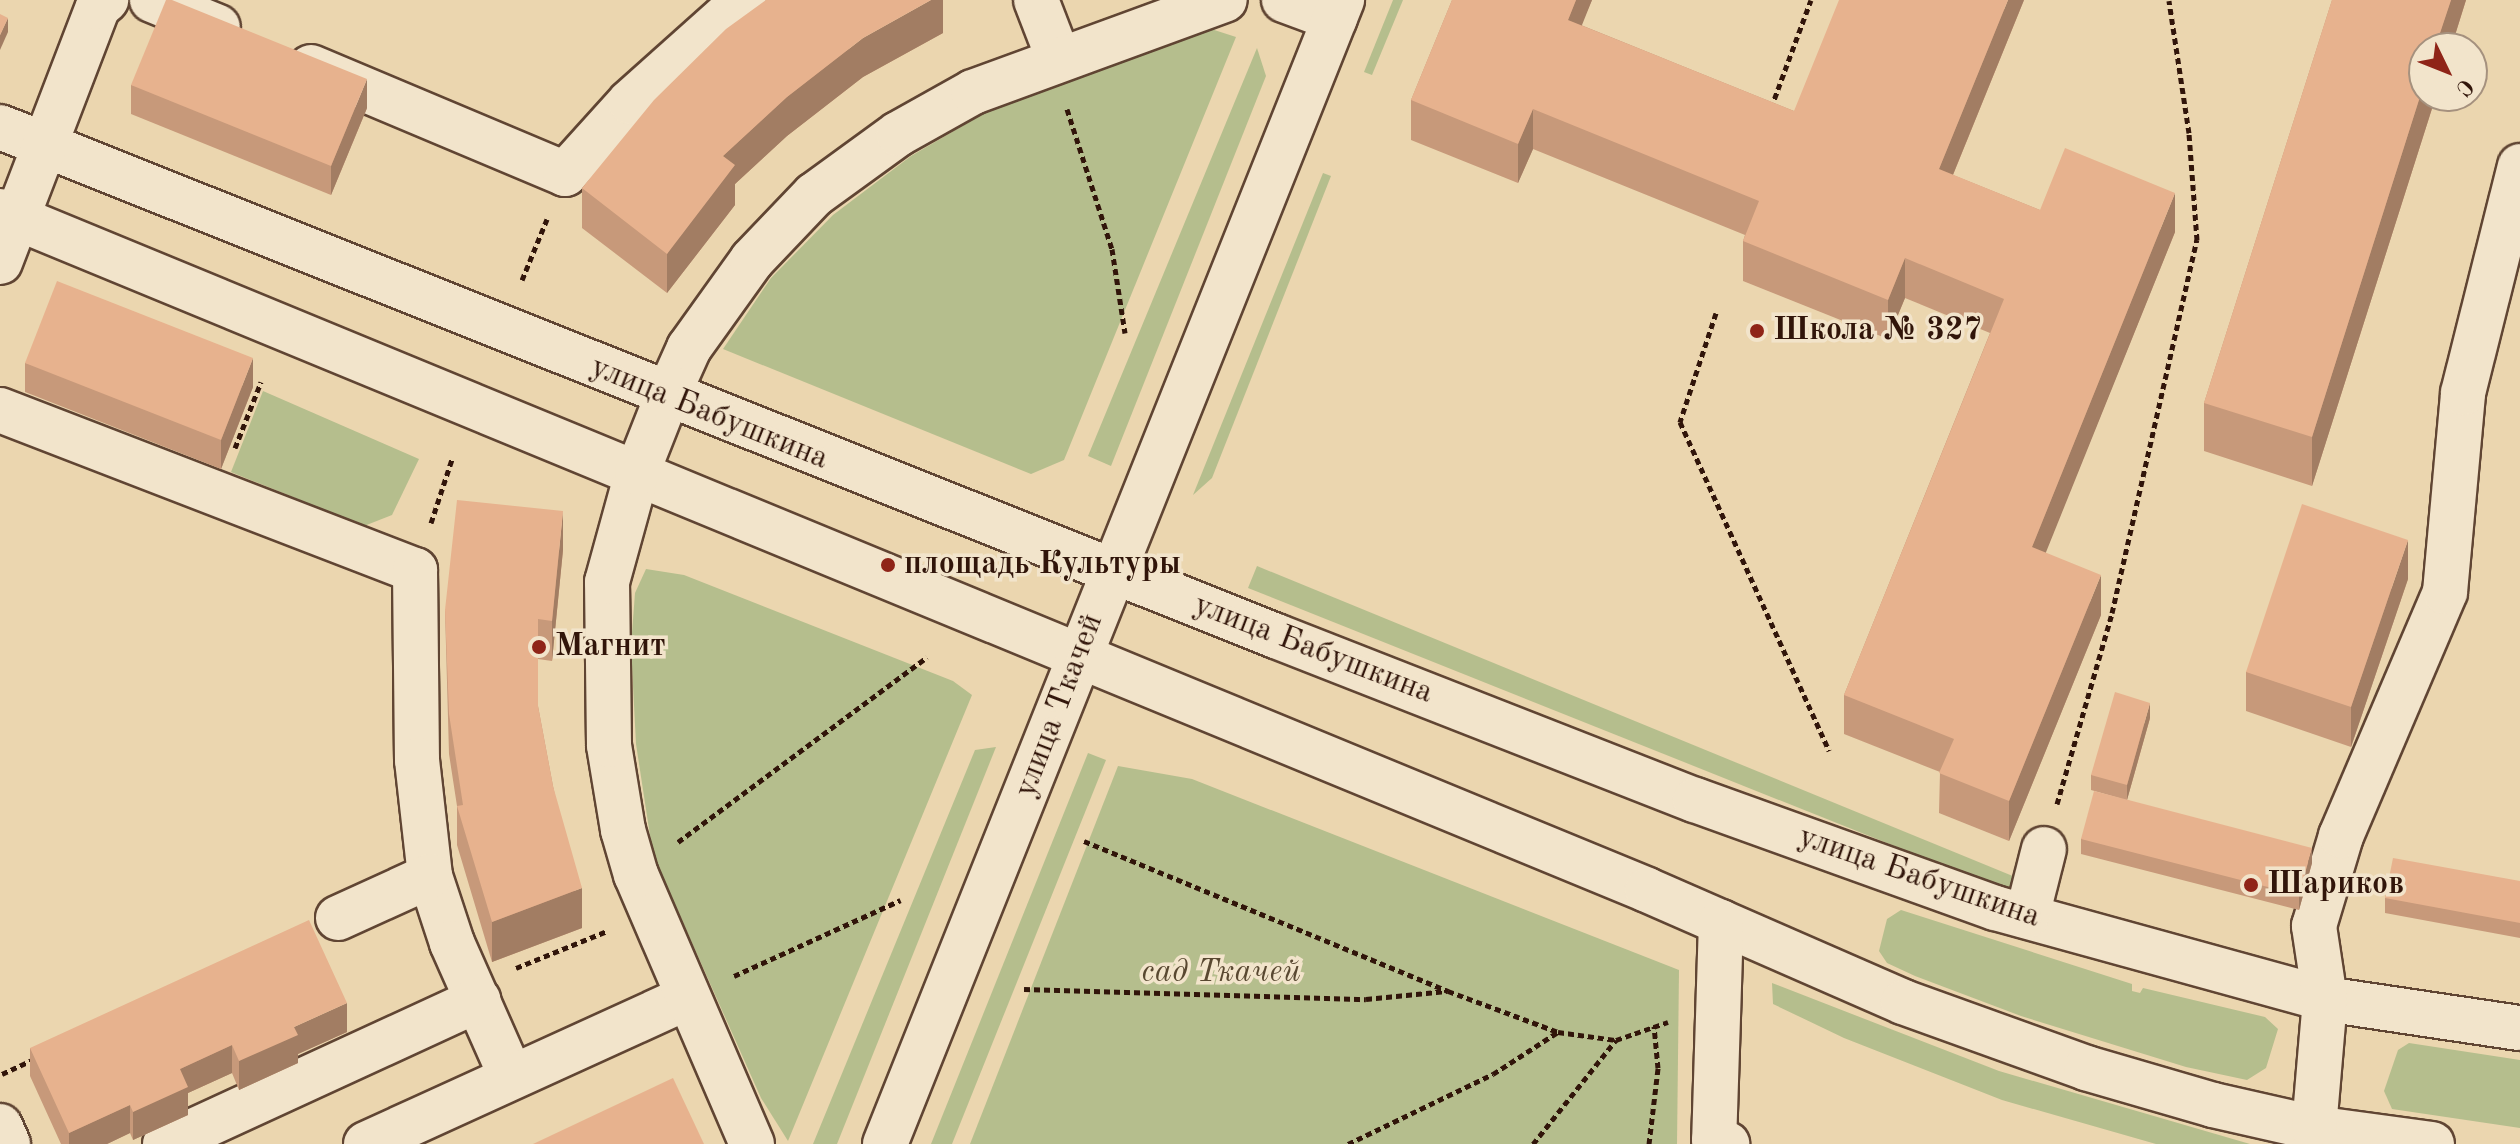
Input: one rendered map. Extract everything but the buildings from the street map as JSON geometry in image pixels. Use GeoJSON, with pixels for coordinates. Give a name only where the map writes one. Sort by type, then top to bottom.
{"type":"FeatureCollection","features":[{"type":"Feature","properties":{"kind":"street"},"geometry":{"type":"LineString","coordinates":[[152,0],[565,174],[630,102],[744,0]]}},
{"type":"Feature","properties":{"kind":"street"},"geometry":{"type":"LineString","coordinates":[[1036,0],[1061,76]]}},
{"type":"Feature","properties":{"kind":"street"},"geometry":{"type":"LineString","coordinates":[[752,1144],[705,990],[627,845],[609,745],[607,582],[637,473],[667,397],[689,348],[752,260],[814,195],[898,134],[960,99],[1061,76],[1225,0]]}},
{"type":"Feature","properties":{"kind":"street"},"geometry":{"type":"LineString","coordinates":[[1284,0],[1339,10]]}},
{"type":"Feature","properties":{"kind":"street"},"geometry":{"type":"LineString","coordinates":[[0,262],[9,214],[47,146],[96,2]]}},
{"type":"Feature","properties":{"kind":"street","name":"улица Ткачей"},"geometry":{"type":"LineString","coordinates":[[885,1144],[1080,657],[1111,571],[1339,10]]}},
{"type":"Feature","properties":{"kind":"street","name":"улица Бабушкина"},"geometry":{"type":"LineString","coordinates":[[0,127],[667,397],[1695,800],[2027,916],[2325,999],[2520,1028]]}},
{"type":"Feature","properties":{"kind":"street"},"geometry":{"type":"LineString","coordinates":[[2316,1136],[2325,999],[2314,926],[2341,836],[2445,592],[2463,393],[2520,166]]}},
{"type":"Feature","properties":{"kind":"street"},"geometry":{"type":"LineString","coordinates":[[9,214],[1721,922],[1903,1002],[2086,1068],[2316,1136],[2432,1144]]}},
{"type":"Feature","properties":{"kind":"street"},"geometry":{"type":"LineString","coordinates":[[0,410],[415,570],[413,686],[430,876],[511,1076]]}},
{"type":"Feature","properties":{"kind":"street"},"geometry":{"type":"LineString","coordinates":[[2027,916],[2044,849]]}},
{"type":"Feature","properties":{"kind":"street"},"geometry":{"type":"LineString","coordinates":[[338,918],[430,876]]}},
{"type":"Feature","properties":{"kind":"street"},"geometry":{"type":"LineString","coordinates":[[1721,922],[1714,1140],[1727,1144]]}},
{"type":"Feature","properties":{"kind":"street"},"geometry":{"type":"LineString","coordinates":[[366,1144],[705,990]]}},
{"type":"Feature","properties":{"kind":"street"},"geometry":{"type":"LineString","coordinates":[[165,1144],[478,1000]]}},
{"type":"Feature","properties":{"kind":"street"},"geometry":{"type":"LineString","coordinates":[[0,1126],[8,1144]]}},
{"type":"Feature","properties":{"kind":"path"},"geometry":{"type":"LineString","coordinates":[[1769,113],[1811,0]]}},
{"type":"Feature","properties":{"kind":"path"},"geometry":{"type":"LineString","coordinates":[[2044,849],[2112,613],[2197,240],[2189,133],[2169,0]]}},
{"type":"Feature","properties":{"kind":"path"},"geometry":{"type":"LineString","coordinates":[[1061,76],[1112,249],[1125,333]]}},
{"type":"Feature","properties":{"kind":"path"},"geometry":{"type":"LineString","coordinates":[[522,281],[565,174]]}},
{"type":"Feature","properties":{"kind":"path"},"geometry":{"type":"LineString","coordinates":[[1716,313],[1680,422],[1829,751]]}},
{"type":"Feature","properties":{"kind":"path"},"geometry":{"type":"LineString","coordinates":[[218,494],[261,382]]}},
{"type":"Feature","properties":{"kind":"path"},"geometry":{"type":"LineString","coordinates":[[415,570],[452,459]]}},
{"type":"Feature","properties":{"kind":"path"},"geometry":{"type":"LineString","coordinates":[[668,850],[927,657]]}},
{"type":"Feature","properties":{"kind":"path"},"geometry":{"type":"LineString","coordinates":[[1084,841],[1448,991],[1558,1032],[1616,1040],[1654,1026],[1717,1014]]}},
{"type":"Feature","properties":{"kind":"path"},"geometry":{"type":"LineString","coordinates":[[705,990],[901,900]]}},
{"type":"Feature","properties":{"kind":"path"},"geometry":{"type":"LineString","coordinates":[[478,1000],[491,978],[611,929]]}},
{"type":"Feature","properties":{"kind":"path"},"geometry":{"type":"LineString","coordinates":[[1024,989],[1366,999],[1448,991]]}},
{"type":"Feature","properties":{"kind":"path"},"geometry":{"type":"LineString","coordinates":[[1649,1144],[1658,1068],[1654,1026]]}},
{"type":"Feature","properties":{"kind":"path"},"geometry":{"type":"LineString","coordinates":[[1348,1144],[1493,1074],[1558,1032]]}},
{"type":"Feature","properties":{"kind":"path"},"geometry":{"type":"LineString","coordinates":[[1533,1144],[1616,1040]]}},
{"type":"Feature","properties":{"kind":"path"},"geometry":{"type":"LineString","coordinates":[[0,1075],[42,1055]]}},
{"type":"Feature","properties":{"kind":"green space"},"geometry":{"type":"Polygon","coordinates":[[[1393,0],[1403,0],[1372,75],[1364,72],[1393,0]]]}},
{"type":"Feature","properties":{"kind":"green space"},"geometry":{"type":"Polygon","coordinates":[[[1205,27],[1236,37],[1064,460],[1031,474],[723,349],[771,278],[833,215],[911,156],[983,114],[1205,27]]]}},
{"type":"Feature","properties":{"kind":"green space"},"geometry":{"type":"Polygon","coordinates":[[[1257,48],[1266,76],[1111,466],[1088,456],[1257,48]]]}},
{"type":"Feature","properties":{"kind":"green space"},"geometry":{"type":"Polygon","coordinates":[[[1323,173],[1331,176],[1212,478],[1193,495],[1323,173]]]}},
{"type":"Feature","properties":{"kind":"green space"},"geometry":{"type":"Polygon","coordinates":[[[263,391],[419,459],[392,515],[364,526],[231,472],[263,391]]]}},
{"type":"Feature","properties":{"kind":"green space"},"geometry":{"type":"Polygon","coordinates":[[[1257,566],[2020,879],[2017,895],[1248,588],[1257,566]]]}},
{"type":"Feature","properties":{"kind":"green space"},"geometry":{"type":"Polygon","coordinates":[[[646,569],[684,575],[953,681],[972,695],[788,1141],[761,1098],[653,855],[636,744],[631,646],[635,593],[646,569]]]}},
{"type":"Feature","properties":{"kind":"green space"},"geometry":{"type":"Polygon","coordinates":[[[996,747],[837,1144],[813,1144],[975,750],[996,747]]]}},
{"type":"Feature","properties":{"kind":"green space"},"geometry":{"type":"Polygon","coordinates":[[[1088,753],[1106,760],[952,1144],[931,1144],[1088,753]]]}},
{"type":"Feature","properties":{"kind":"green space","name":"сад Ткачей"},"geometry":{"type":"Polygon","coordinates":[[[1118,766],[1192,779],[1679,970],[1677,1144],[970,1144],[1118,766]]]}},
{"type":"Feature","properties":{"kind":"green space"},"geometry":{"type":"Polygon","coordinates":[[[1901,910],[2132,984],[2132,991],[2140,993],[2143,988],[2265,1017],[2278,1029],[2266,1068],[2247,1080],[2186,1067],[2021,1016],[1915,976],[1887,963],[1879,951],[1887,919],[1901,910]]]}},
{"type":"Feature","properties":{"kind":"green space"},"geometry":{"type":"Polygon","coordinates":[[[1772,983],[1999,1071],[2250,1144],[2156,1144],[2002,1100],[1844,1038],[1773,1004],[1772,983]]]}},
{"type":"Feature","properties":{"kind":"green space"},"geometry":{"type":"Polygon","coordinates":[[[2409,1043],[2520,1060],[2520,1128],[2392,1109],[2384,1091],[2398,1050],[2409,1043]]]}},
{"type":"Feature","properties":{"kind":"place","name":"Школа № 327"},"geometry":{"type":"Point","coordinates":[1757,331]}},
{"type":"Feature","properties":{"kind":"place","name":"площадь Культуры"},"geometry":{"type":"Point","coordinates":[888,565]}},
{"type":"Feature","properties":{"kind":"place","name":"Магнит"},"geometry":{"type":"Point","coordinates":[539,647]}},
{"type":"Feature","properties":{"kind":"place","name":"Шариков"},"geometry":{"type":"Point","coordinates":[2251,885]}}]}
